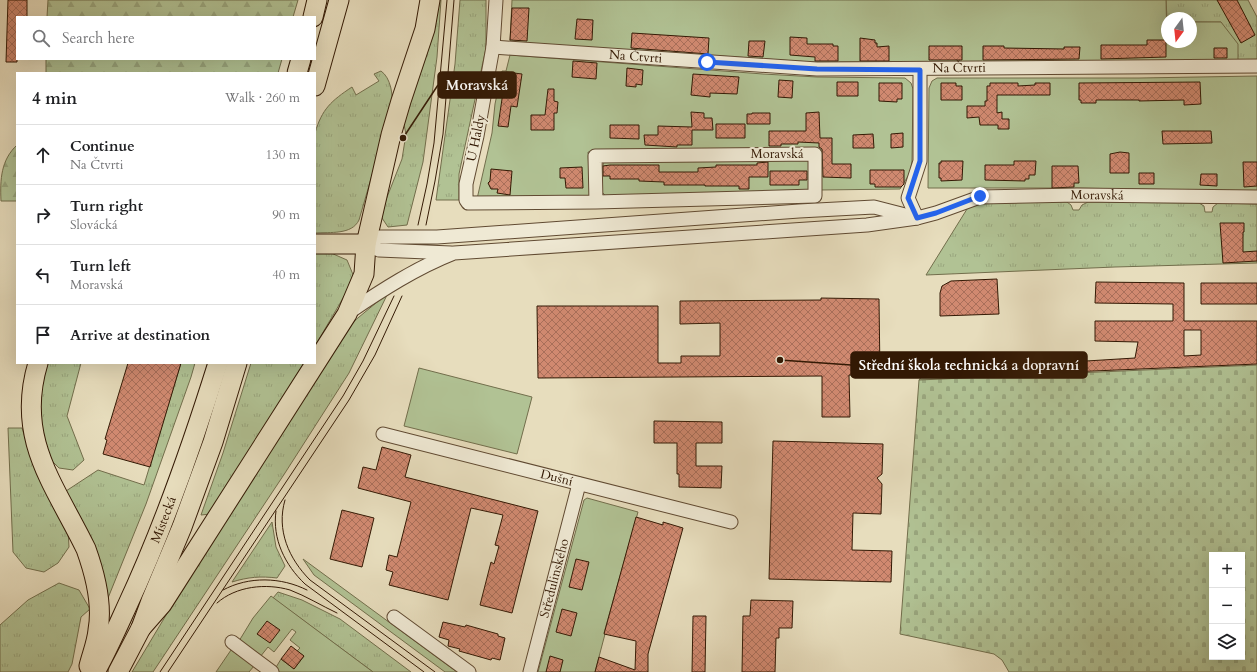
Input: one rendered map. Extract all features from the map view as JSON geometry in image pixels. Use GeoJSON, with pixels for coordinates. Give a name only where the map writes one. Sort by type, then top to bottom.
{"type":"FeatureCollection","features":[{"type":"Feature","properties":{"kind":"highway"},"geometry":{"type":"LineString","coordinates":[[313,16],[317,0]]}},
{"type":"Feature","properties":{"kind":"highway"},"geometry":{"type":"LineString","coordinates":[[316,82],[339,0]]}},
{"type":"Feature","properties":{"kind":"highway"},"geometry":{"type":"LineString","coordinates":[[316,363],[347,314],[364,274],[366,244],[391,135],[427,24],[430,0]]}},
{"type":"Feature","properties":{"kind":"highway"},"geometry":{"type":"LineString","coordinates":[[297,72],[301,60]]}},
{"type":"Feature","properties":{"kind":"highway"},"geometry":{"type":"LineString","coordinates":[[322,244],[366,244]]}},
{"type":"Feature","properties":{"kind":"highway"},"geometry":{"type":"LineString","coordinates":[[38,364],[31,401],[33,426],[37,447],[43,465],[83,544],[91,564],[98,596],[100,618],[97,638],[87,672]]}},
{"type":"Feature","properties":{"kind":"highway","name":"Místecká"},"geometry":{"type":"LineString","coordinates":[[95,672],[136,586],[154,544],[190,449],[218,364]]}},
{"type":"Feature","properties":{"kind":"highway","name":"Místecká"},"geometry":{"type":"LineString","coordinates":[[118,672],[141,628],[151,600],[179,534],[199,480],[237,364]]}},
{"type":"Feature","properties":{"kind":"highway"},"geometry":{"type":"LineString","coordinates":[[141,628],[162,604],[315,364]]}},
{"type":"Feature","properties":{"kind":"street","name":"U Haldy"},"geometry":{"type":"LineString","coordinates":[[468,203],[466,200],[466,184],[479,125],[493,47],[496,0]]}},
{"type":"Feature","properties":{"kind":"street","name":"Na Čtvrti"},"geometry":{"type":"LineString","coordinates":[[493,47],[817,69],[920,70],[1257,66]]}},
{"type":"Feature","properties":{"kind":"street"},"geometry":{"type":"LineString","coordinates":[[917,218],[908,198],[920,161],[920,70]]}},
{"type":"Feature","properties":{"kind":"street","name":"Moravská"},"geometry":{"type":"LineString","coordinates":[[468,203],[596,202],[815,196],[815,154],[595,156],[596,202]]}},
{"type":"Feature","properties":{"kind":"street","name":"Moravská"},"geometry":{"type":"LineString","coordinates":[[454,253],[867,225],[917,218],[936,213],[980,196],[1077,195],[1257,197]]}},
{"type":"Feature","properties":{"kind":"street"},"geometry":{"type":"LineString","coordinates":[[366,244],[379,238],[437,237],[874,207],[917,218]]}},
{"type":"Feature","properties":{"kind":"street"},"geometry":{"type":"LineString","coordinates":[[366,244],[379,250],[454,253]]}},
{"type":"Feature","properties":{"kind":"street"},"geometry":{"type":"LineString","coordinates":[[347,314],[417,269],[454,253]]}},
{"type":"Feature","properties":{"kind":"street","name":"Dušní"},"geometry":{"type":"LineString","coordinates":[[383,434],[731,522]]}},
{"type":"Feature","properties":{"kind":"street","name":"Středulinského"},"geometry":{"type":"LineString","coordinates":[[530,672],[579,484]]}},
{"type":"Feature","properties":{"kind":"street"},"geometry":{"type":"LineString","coordinates":[[394,617],[469,672]]}},
{"type":"Feature","properties":{"kind":"street"},"geometry":{"type":"LineString","coordinates":[[232,642],[272,672]]}},
{"type":"Feature","properties":{"kind":"green space"},"geometry":{"type":"Polygon","coordinates":[[[48,0],[298,0],[293,16],[47,16],[48,0]]]}},
{"type":"Feature","properties":{"kind":"green space"},"geometry":{"type":"Polygon","coordinates":[[[436,0],[441,0],[437,57],[423,162],[407,225],[388,227],[380,215],[402,159],[406,134],[403,120],[436,0]]]}},
{"type":"Feature","properties":{"kind":"green space"},"geometry":{"type":"Polygon","coordinates":[[[460,0],[486,0],[486,48],[459,174],[459,200],[436,200],[455,64],[460,0]]]}},
{"type":"Feature","properties":{"kind":"green space"},"geometry":{"type":"Polygon","coordinates":[[[512,0],[1166,0],[1166,12],[1161,12],[1161,48],[1197,48],[1197,22],[1221,22],[1238,44],[1238,61],[811,62],[510,42],[512,0]]]}},
{"type":"Feature","properties":{"kind":"green space"},"geometry":{"type":"Polygon","coordinates":[[[1166,0],[1248,0],[1257,17],[1257,61],[1238,61],[1221,22],[1197,22],[1197,12],[1167,12],[1166,0]]]}},
{"type":"Feature","properties":{"kind":"green space"},"geometry":{"type":"Polygon","coordinates":[[[510,55],[763,74],[817,77],[905,78],[911,83],[913,89],[912,161],[910,173],[900,189],[820,190],[819,151],[588,152],[590,197],[477,199],[492,133],[495,104],[502,71],[506,71],[510,55]]]}},
{"type":"Feature","properties":{"kind":"green space"},"geometry":{"type":"Polygon","coordinates":[[[46,60],[282,60],[278,72],[46,72],[46,60]]]}},
{"type":"Feature","properties":{"kind":"green space"},"geometry":{"type":"Polygon","coordinates":[[[381,71],[387,78],[392,92],[392,106],[359,220],[356,225],[340,232],[316,233],[316,130],[324,112],[333,101],[352,87],[356,95],[379,81],[374,74],[381,71]]]}},
{"type":"Feature","properties":{"kind":"green space"},"geometry":{"type":"Polygon","coordinates":[[[1257,76],[1257,191],[1073,188],[928,188],[929,88],[932,81],[937,78],[1139,78],[1257,76]]]}},
{"type":"Feature","properties":{"kind":"green space"},"geometry":{"type":"Polygon","coordinates":[[[16,146],[16,201],[1,201],[1,178],[5,164],[16,146]]]}},
{"type":"Feature","properties":{"kind":"green space"},"geometry":{"type":"Polygon","coordinates":[[[807,159],[810,162],[811,188],[808,191],[606,196],[602,192],[602,167],[606,160],[807,159]]]}},
{"type":"Feature","properties":{"kind":"green space"},"geometry":{"type":"Polygon","coordinates":[[[972,201],[1067,202],[1071,205],[1073,210],[1079,210],[1082,205],[1088,202],[1199,203],[1204,206],[1205,212],[1212,212],[1213,207],[1218,203],[1257,204],[1257,263],[926,275],[972,201]]]}},
{"type":"Feature","properties":{"kind":"green space"},"geometry":{"type":"Polygon","coordinates":[[[316,253],[331,253],[347,260],[354,277],[316,344],[316,253]]]}},
{"type":"Feature","properties":{"kind":"green space"},"geometry":{"type":"Polygon","coordinates":[[[388,293],[349,373],[285,473],[153,672],[132,672],[202,555],[353,322],[388,293]]]}},
{"type":"Feature","properties":{"kind":"green space"},"geometry":{"type":"Polygon","coordinates":[[[1068,361],[1067,373],[919,380],[927,369],[1068,361]]]}},
{"type":"Feature","properties":{"kind":"green space"},"geometry":{"type":"Polygon","coordinates":[[[46,364],[81,364],[67,416],[84,460],[73,470],[59,468],[49,458],[40,426],[39,391],[46,364]]]}},
{"type":"Feature","properties":{"kind":"green space"},"geometry":{"type":"Polygon","coordinates":[[[181,364],[195,364],[146,504],[106,603],[66,491],[98,470],[144,485],[181,364]]]}},
{"type":"Feature","properties":{"kind":"green space"},"geometry":{"type":"Polygon","coordinates":[[[251,364],[303,364],[211,514],[201,515],[223,453],[251,364]]]}},
{"type":"Feature","properties":{"kind":"green space"},"geometry":{"type":"Polygon","coordinates":[[[1257,365],[1257,672],[1009,672],[1002,660],[994,654],[900,634],[919,380],[1257,365]]]}},
{"type":"Feature","properties":{"kind":"green space"},"geometry":{"type":"Polygon","coordinates":[[[419,368],[532,397],[517,454],[404,426],[419,368]]]}},
{"type":"Feature","properties":{"kind":"green space"},"geometry":{"type":"Polygon","coordinates":[[[8,428],[22,428],[34,466],[68,529],[69,547],[58,563],[44,572],[26,568],[13,552],[8,428]]]}},
{"type":"Feature","properties":{"kind":"green space"},"geometry":{"type":"Polygon","coordinates":[[[587,498],[638,512],[604,633],[595,672],[538,672],[584,500],[587,498]]]}},
{"type":"Feature","properties":{"kind":"green space"},"geometry":{"type":"Polygon","coordinates":[[[272,522],[276,547],[285,566],[277,578],[254,577],[232,582],[272,522]]]}},
{"type":"Feature","properties":{"kind":"green space"},"geometry":{"type":"Polygon","coordinates":[[[303,559],[457,672],[445,672],[314,575],[303,559]]]}},
{"type":"Feature","properties":{"kind":"green space"},"geometry":{"type":"Polygon","coordinates":[[[59,583],[79,590],[90,609],[81,617],[72,664],[68,672],[0,672],[0,625],[28,600],[59,583]]]}},
{"type":"Feature","properties":{"kind":"green space"},"geometry":{"type":"Polygon","coordinates":[[[278,592],[302,600],[340,619],[411,672],[373,672],[273,598],[278,592]]]}},
{"type":"Feature","properties":{"kind":"green space"},"geometry":{"type":"Polygon","coordinates":[[[271,596],[373,672],[279,672],[275,669],[281,659],[294,669],[304,656],[297,651],[300,648],[290,640],[296,632],[292,629],[274,652],[268,647],[260,657],[239,641],[253,618],[271,596]]]}},
{"type":"Feature","properties":{"kind":"green space"},"geometry":{"type":"Polygon","coordinates":[[[231,650],[254,666],[249,672],[216,672],[231,650]]]}},
{"type":"Feature","properties":{"kind":"building"},"geometry":{"type":"Polygon","coordinates":[[[8,0],[27,0],[27,16],[16,16],[17,62],[6,62],[8,0]]]}},
{"type":"Feature","properties":{"kind":"building"},"geometry":{"type":"Polygon","coordinates":[[[1217,0],[1237,0],[1255,35],[1241,43],[1217,0]]]}},
{"type":"Feature","properties":{"kind":"building"},"geometry":{"type":"Polygon","coordinates":[[[512,8],[529,8],[527,41],[510,40],[512,8]]]}},
{"type":"Feature","properties":{"kind":"building"},"geometry":{"type":"Polygon","coordinates":[[[577,19],[593,20],[592,40],[575,39],[577,19]]]}},
{"type":"Feature","properties":{"kind":"building"},"geometry":{"type":"Polygon","coordinates":[[[632,33],[709,38],[708,54],[631,48],[632,33]]]}},
{"type":"Feature","properties":{"kind":"building"},"geometry":{"type":"Polygon","coordinates":[[[790,37],[807,38],[807,44],[833,44],[833,46],[838,46],[838,61],[815,61],[815,57],[790,55],[790,37]]]}},
{"type":"Feature","properties":{"kind":"building"},"geometry":{"type":"Polygon","coordinates":[[[860,38],[875,40],[877,47],[889,46],[889,61],[860,61],[860,38]]]}},
{"type":"Feature","properties":{"kind":"building"},"geometry":{"type":"Polygon","coordinates":[[[1147,40],[1161,40],[1161,48],[1166,48],[1166,57],[1101,59],[1101,45],[1147,45],[1147,40]]]}},
{"type":"Feature","properties":{"kind":"building"},"geometry":{"type":"Polygon","coordinates":[[[749,41],[765,41],[763,57],[748,56],[749,41]]]}},
{"type":"Feature","properties":{"kind":"building"},"geometry":{"type":"Polygon","coordinates":[[[929,46],[962,46],[962,60],[929,60],[929,46]]]}},
{"type":"Feature","properties":{"kind":"building"},"geometry":{"type":"Polygon","coordinates":[[[983,46],[1004,46],[1004,48],[1064,49],[1064,47],[1080,47],[1079,59],[983,60],[983,46]]]}},
{"type":"Feature","properties":{"kind":"building"},"geometry":{"type":"Polygon","coordinates":[[[1214,48],[1227,48],[1227,58],[1214,58],[1214,48]]]}},
{"type":"Feature","properties":{"kind":"building"},"geometry":{"type":"Polygon","coordinates":[[[573,61],[597,63],[596,79],[572,77],[573,61]]]}},
{"type":"Feature","properties":{"kind":"building"},"geometry":{"type":"Polygon","coordinates":[[[627,68],[643,70],[642,85],[636,84],[636,87],[626,86],[627,68]]]}},
{"type":"Feature","properties":{"kind":"building"},"geometry":{"type":"Polygon","coordinates":[[[506,72],[522,74],[517,107],[511,106],[508,127],[498,126],[506,72]]]}},
{"type":"Feature","properties":{"kind":"building"},"geometry":{"type":"Polygon","coordinates":[[[693,74],[739,77],[737,94],[710,93],[710,97],[691,95],[693,74]]]}},
{"type":"Feature","properties":{"kind":"building"},"geometry":{"type":"Polygon","coordinates":[[[779,80],[793,81],[792,98],[778,97],[779,80]]]}},
{"type":"Feature","properties":{"kind":"building"},"geometry":{"type":"Polygon","coordinates":[[[837,82],[858,82],[858,96],[837,96],[837,82]]]}},
{"type":"Feature","properties":{"kind":"building"},"geometry":{"type":"Polygon","coordinates":[[[1200,82],[1201,104],[1184,105],[1184,100],[1096,100],[1096,103],[1081,103],[1081,100],[1079,100],[1079,83],[1200,82]]]}},
{"type":"Feature","properties":{"kind":"building"},"geometry":{"type":"Polygon","coordinates":[[[879,83],[902,83],[902,99],[897,99],[897,102],[879,101],[879,83]]]}},
{"type":"Feature","properties":{"kind":"building"},"geometry":{"type":"Polygon","coordinates":[[[941,83],[956,83],[956,86],[962,86],[962,100],[941,100],[941,83]]]}},
{"type":"Feature","properties":{"kind":"building"},"geometry":{"type":"Polygon","coordinates":[[[990,83],[1018,83],[1018,86],[1035,85],[1035,83],[1050,83],[1050,95],[997,95],[997,113],[1002,112],[1002,119],[1009,119],[1009,129],[998,129],[998,125],[980,125],[979,117],[967,118],[967,106],[985,106],[985,101],[987,101],[987,86],[990,86],[990,83]]]}},
{"type":"Feature","properties":{"kind":"building"},"geometry":{"type":"Polygon","coordinates":[[[548,89],[554,89],[554,101],[558,102],[557,113],[554,113],[554,130],[531,130],[531,115],[545,115],[548,89]]]}},
{"type":"Feature","properties":{"kind":"building"},"geometry":{"type":"Polygon","coordinates":[[[691,112],[704,113],[704,118],[712,118],[713,130],[692,130],[692,145],[677,145],[677,147],[645,145],[644,135],[658,135],[658,126],[692,127],[691,112]]]}},
{"type":"Feature","properties":{"kind":"building"},"geometry":{"type":"Polygon","coordinates":[[[819,112],[820,138],[832,138],[832,164],[851,164],[851,178],[823,177],[822,149],[819,147],[819,143],[798,142],[798,144],[769,146],[769,131],[806,131],[806,113],[819,112]]]}},
{"type":"Feature","properties":{"kind":"building"},"geometry":{"type":"Polygon","coordinates":[[[770,113],[770,124],[747,124],[747,114],[770,113]]]}},
{"type":"Feature","properties":{"kind":"building"},"geometry":{"type":"Polygon","coordinates":[[[716,124],[745,124],[745,138],[716,138],[716,124]]]}},
{"type":"Feature","properties":{"kind":"building"},"geometry":{"type":"Polygon","coordinates":[[[610,125],[639,125],[639,139],[610,138],[610,125]]]}},
{"type":"Feature","properties":{"kind":"building"},"geometry":{"type":"Polygon","coordinates":[[[1162,131],[1211,131],[1212,143],[1163,144],[1162,131]]]}},
{"type":"Feature","properties":{"kind":"building"},"geometry":{"type":"Polygon","coordinates":[[[903,133],[903,147],[891,148],[891,134],[903,133]]]}},
{"type":"Feature","properties":{"kind":"building"},"geometry":{"type":"Polygon","coordinates":[[[873,134],[874,148],[853,148],[853,135],[873,134]]]}},
{"type":"Feature","properties":{"kind":"building"},"geometry":{"type":"Polygon","coordinates":[[[1120,152],[1129,153],[1129,173],[1110,173],[1110,154],[1120,152]]]}},
{"type":"Feature","properties":{"kind":"building"},"geometry":{"type":"Polygon","coordinates":[[[941,161],[963,161],[962,180],[941,181],[941,178],[939,178],[939,163],[941,163],[941,161]]]}},
{"type":"Feature","properties":{"kind":"building"},"geometry":{"type":"Polygon","coordinates":[[[1014,161],[1036,161],[1035,175],[1029,175],[1029,179],[1025,179],[1025,181],[985,180],[985,165],[1014,165],[1014,161]]]}},
{"type":"Feature","properties":{"kind":"building"},"geometry":{"type":"Polygon","coordinates":[[[768,162],[768,177],[749,177],[749,189],[739,189],[739,186],[664,185],[664,182],[639,181],[639,179],[610,179],[610,176],[603,176],[603,166],[610,165],[659,165],[659,172],[698,172],[698,168],[716,167],[716,165],[757,165],[757,163],[768,162]]]}},
{"type":"Feature","properties":{"kind":"building"},"geometry":{"type":"Polygon","coordinates":[[[1243,162],[1257,162],[1257,186],[1244,187],[1243,162]]]}},
{"type":"Feature","properties":{"kind":"building"},"geometry":{"type":"Polygon","coordinates":[[[1052,166],[1078,166],[1079,183],[1074,183],[1074,187],[1052,188],[1052,166]]]}},
{"type":"Feature","properties":{"kind":"building"},"geometry":{"type":"Polygon","coordinates":[[[582,167],[583,188],[566,188],[565,178],[560,178],[560,168],[582,167]]]}},
{"type":"Feature","properties":{"kind":"building"},"geometry":{"type":"Polygon","coordinates":[[[491,169],[512,171],[510,195],[497,193],[498,189],[491,189],[488,183],[490,181],[491,169]]]}},
{"type":"Feature","properties":{"kind":"building"},"geometry":{"type":"Polygon","coordinates":[[[870,170],[904,170],[904,184],[901,187],[875,187],[875,184],[870,184],[870,170]]]}},
{"type":"Feature","properties":{"kind":"building"},"geometry":{"type":"Polygon","coordinates":[[[770,171],[807,171],[807,180],[799,180],[799,185],[770,185],[770,171]]]}},
{"type":"Feature","properties":{"kind":"building"},"geometry":{"type":"Polygon","coordinates":[[[1139,173],[1154,173],[1154,184],[1139,184],[1139,173]]]}},
{"type":"Feature","properties":{"kind":"building"},"geometry":{"type":"Polygon","coordinates":[[[1201,174],[1217,174],[1217,186],[1200,185],[1201,174]]]}},
{"type":"Feature","properties":{"kind":"building"},"geometry":{"type":"Polygon","coordinates":[[[1220,223],[1244,223],[1243,252],[1257,251],[1257,261],[1223,263],[1220,223]]]}},
{"type":"Feature","properties":{"kind":"building"},"geometry":{"type":"Polygon","coordinates":[[[997,279],[999,314],[940,316],[940,293],[942,286],[951,281],[997,279]]]}},
{"type":"Feature","properties":{"kind":"building"},"geometry":{"type":"Polygon","coordinates":[[[1096,282],[1184,283],[1184,321],[1257,321],[1257,364],[1070,372],[1070,362],[1135,358],[1138,342],[1095,341],[1095,321],[1173,321],[1173,304],[1095,303],[1096,282]],[[1184,330],[1184,356],[1201,355],[1201,330],[1184,330]]]}},
{"type":"Feature","properties":{"kind":"building"},"geometry":{"type":"Polygon","coordinates":[[[1201,283],[1257,283],[1257,304],[1201,304],[1201,283]]]}},
{"type":"Feature","properties":{"kind":"building"},"geometry":{"type":"Polygon","coordinates":[[[821,298],[879,299],[880,375],[849,375],[850,417],[822,417],[822,376],[538,378],[537,306],[658,306],[658,363],[681,363],[681,356],[720,356],[720,323],[680,324],[680,301],[821,300],[821,298]]]}},
{"type":"Feature","properties":{"kind":"building"},"geometry":{"type":"Polygon","coordinates":[[[128,364],[181,364],[150,467],[103,454],[107,440],[105,439],[128,364]]]}},
{"type":"Feature","properties":{"kind":"building"},"geometry":{"type":"Polygon","coordinates":[[[654,421],[722,422],[722,443],[696,443],[696,466],[722,466],[721,488],[679,487],[679,474],[677,474],[677,443],[654,443],[654,421]]]}},
{"type":"Feature","properties":{"kind":"building"},"geometry":{"type":"Polygon","coordinates":[[[773,441],[883,444],[882,474],[877,478],[882,484],[881,514],[853,513],[852,550],[892,551],[891,582],[769,579],[773,441]]]}},
{"type":"Feature","properties":{"kind":"building"},"geometry":{"type":"Polygon","coordinates":[[[382,447],[411,455],[405,477],[538,511],[512,613],[480,605],[491,562],[494,564],[499,546],[495,545],[503,515],[471,508],[448,600],[389,585],[393,572],[386,570],[389,555],[397,557],[411,502],[358,488],[363,467],[376,470],[382,447]]]}},
{"type":"Feature","properties":{"kind":"building"},"geometry":{"type":"Polygon","coordinates":[[[342,510],[374,518],[362,567],[330,559],[342,510]]]}},
{"type":"Feature","properties":{"kind":"building"},"geometry":{"type":"Polygon","coordinates":[[[636,517],[663,525],[663,522],[683,528],[648,654],[648,672],[595,672],[599,657],[635,670],[636,641],[604,634],[636,517]]]}},
{"type":"Feature","properties":{"kind":"building"},"geometry":{"type":"Polygon","coordinates":[[[576,559],[589,562],[582,590],[569,587],[576,559]]]}},
{"type":"Feature","properties":{"kind":"building"},"geometry":{"type":"Polygon","coordinates":[[[751,600],[793,601],[792,628],[779,628],[779,638],[776,638],[775,672],[742,672],[743,616],[750,616],[751,600]]]}},
{"type":"Feature","properties":{"kind":"building"},"geometry":{"type":"Polygon","coordinates":[[[562,609],[577,613],[571,636],[556,632],[562,609]]]}},
{"type":"Feature","properties":{"kind":"building"},"geometry":{"type":"Polygon","coordinates":[[[693,616],[706,616],[705,672],[692,672],[693,616]]]}},
{"type":"Feature","properties":{"kind":"building"},"geometry":{"type":"Polygon","coordinates":[[[267,621],[280,630],[270,643],[257,634],[267,621]]]}},
{"type":"Feature","properties":{"kind":"building"},"geometry":{"type":"Polygon","coordinates":[[[443,622],[465,627],[466,625],[498,634],[498,636],[505,638],[500,660],[492,658],[491,660],[459,651],[460,649],[448,646],[449,640],[439,637],[443,622]]]}},
{"type":"Feature","properties":{"kind":"building"},"geometry":{"type":"Polygon","coordinates":[[[291,646],[304,656],[294,669],[281,659],[291,646]]]}},
{"type":"Feature","properties":{"kind":"building"},"geometry":{"type":"Polygon","coordinates":[[[550,656],[563,660],[560,672],[546,672],[550,656]]]}},
{"type":"Feature","properties":{"kind":"tram line"},"geometry":{"type":"LineString","coordinates":[[418,225],[434,143],[447,0]]}},
{"type":"Feature","properties":{"kind":"tram line"},"geometry":{"type":"LineString","coordinates":[[426,225],[443,134],[454,0]]}},
{"type":"Feature","properties":{"kind":"tram line"},"geometry":{"type":"LineString","coordinates":[[160,672],[343,396],[363,361],[394,296]]}},
{"type":"Feature","properties":{"kind":"tram line"},"geometry":{"type":"LineString","coordinates":[[168,672],[349,400],[375,355],[402,296]]}},
{"type":"Feature","properties":{"kind":"tram line"},"geometry":{"type":"LineString","coordinates":[[285,500],[282,522],[283,533],[290,553],[303,572],[310,580],[435,672]]}},
{"type":"Feature","properties":{"kind":"tram line"},"geometry":{"type":"LineString","coordinates":[[276,511],[275,521],[278,541],[286,560],[298,577],[305,584],[424,672]]}},
{"type":"Feature","properties":{"kind":"tram line"},"geometry":{"type":"LineString","coordinates":[[223,590],[233,585],[254,580],[287,583],[307,590]]}},
{"type":"Feature","properties":{"kind":"tram line"},"geometry":{"type":"LineString","coordinates":[[217,603],[225,597],[242,590],[271,587],[290,590],[337,613]]}},
{"type":"Feature","properties":{"kind":"place","name":"Moravská"},"geometry":{"type":"Point","coordinates":[403,138]}},
{"type":"Feature","properties":{"kind":"place","name":"Střední škola technická a dopravní"},"geometry":{"type":"Point","coordinates":[780,360]}},
{"type":"Feature","properties":{"kind":"route"},"geometry":{"type":"LineString","coordinates":[[707,62],[817,69],[920,70],[920,161],[908,198],[917,218],[936,213],[980,196]]}}]}
